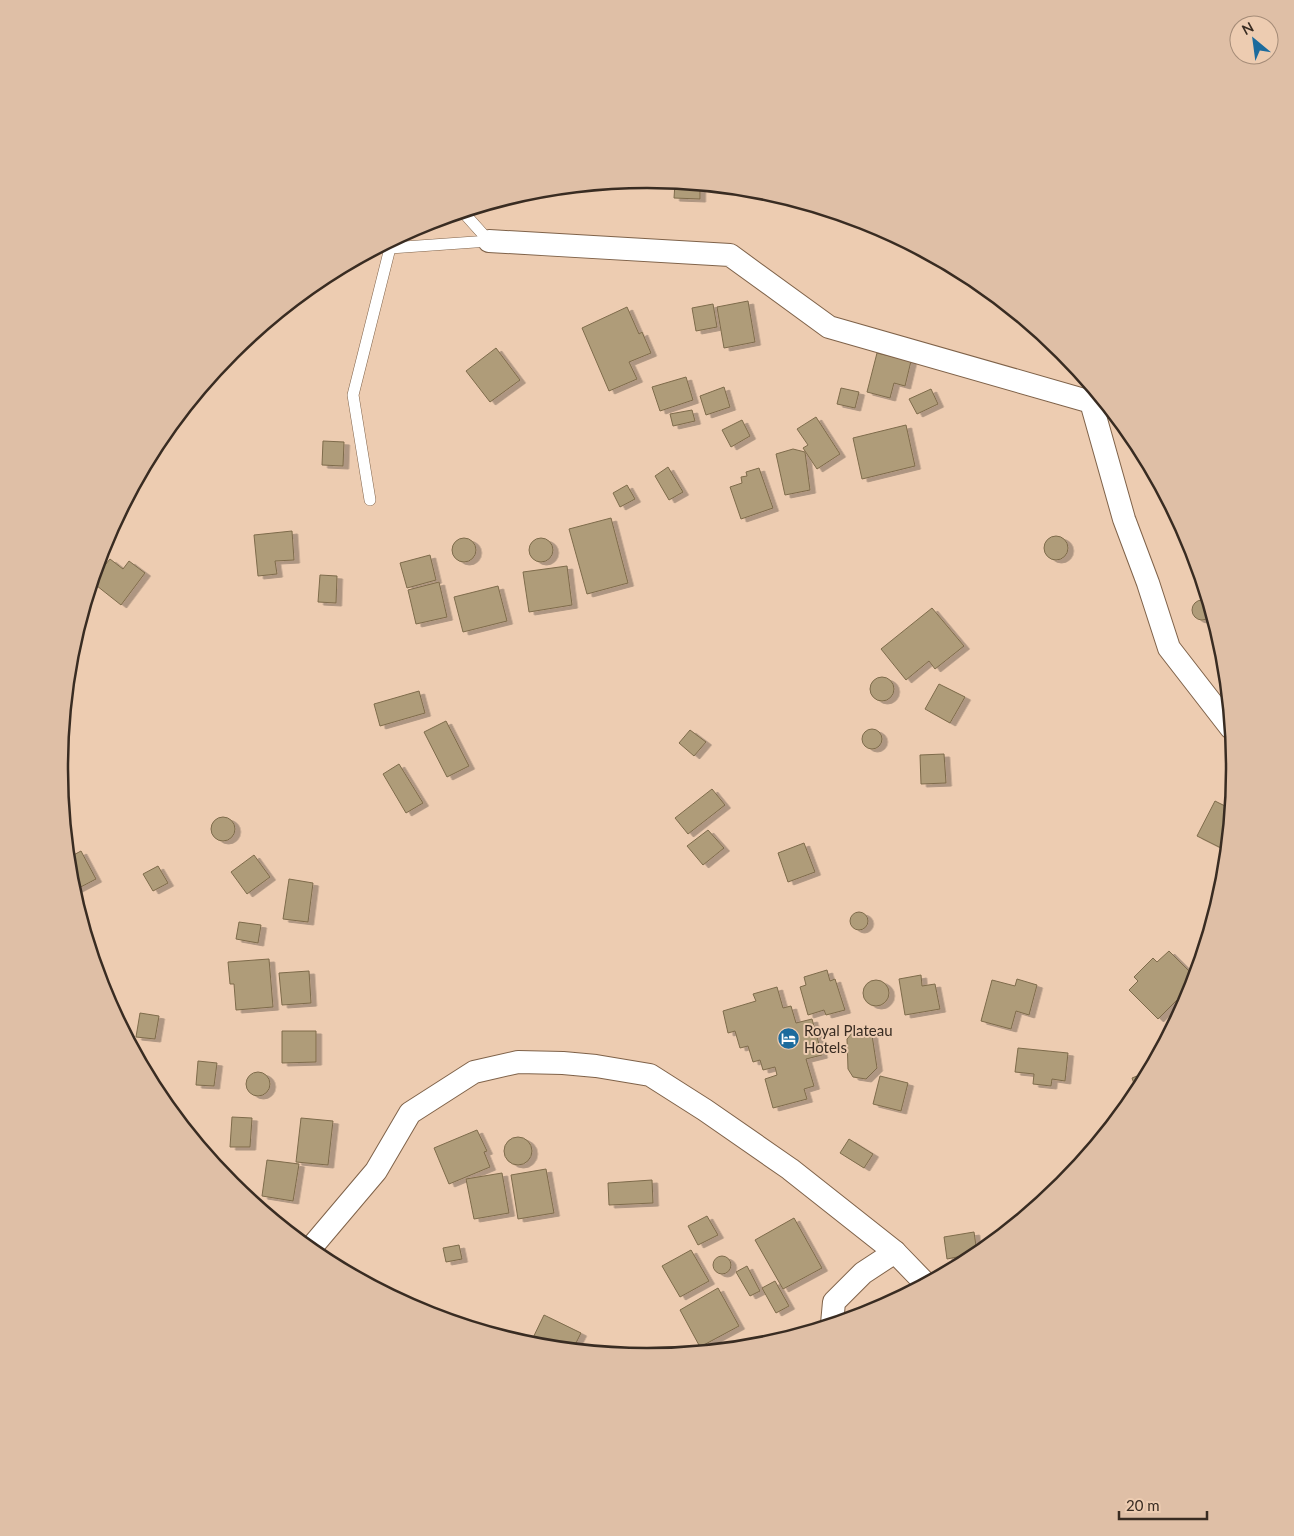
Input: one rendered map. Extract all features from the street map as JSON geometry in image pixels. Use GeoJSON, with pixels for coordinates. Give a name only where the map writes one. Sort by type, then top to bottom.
{"type":"FeatureCollection","features":[{"type":"Feature","properties":{"kind":"street"},"geometry":{"type":"LineString","coordinates":[[488,241],[730,255],[829,327],[1097,403]]}},
{"type":"Feature","properties":{"kind":"street"},"geometry":{"type":"LineString","coordinates":[[1098,405],[1124,519],[1148,583],[1169,648],[1224,719]]}},
{"type":"Feature","properties":{"kind":"street"},"geometry":{"type":"LineString","coordinates":[[315,1243],[376,1171],[410,1113],[474,1072],[518,1062],[563,1063],[596,1066],[650,1075],[705,1110],[790,1169],[895,1252],[921,1279]]}},
{"type":"Feature","properties":{"kind":"street"},"geometry":{"type":"LineString","coordinates":[[833,1317],[834,1302],[863,1273],[895,1252]]}},
{"type":"Feature","properties":{"kind":"lane"},"geometry":{"type":"LineString","coordinates":[[467,217],[488,241]]}},
{"type":"Feature","properties":{"kind":"lane"},"geometry":{"type":"LineString","coordinates":[[394,247],[488,241]]}},
{"type":"Feature","properties":{"kind":"lane"},"geometry":{"type":"LineString","coordinates":[[370,500],[353,394],[385,251]]}},
{"type":"Feature","properties":{"kind":"building"},"geometry":{"type":"Polygon","coordinates":[[[675,189],[700,191],[700,199],[674,198],[675,189]]]}},
{"type":"Feature","properties":{"kind":"building"},"geometry":{"type":"Polygon","coordinates":[[[748,301],[755,342],[724,348],[717,307],[748,301]]]}},
{"type":"Feature","properties":{"kind":"building"},"geometry":{"type":"Polygon","coordinates":[[[713,304],[717,327],[696,331],[692,308],[713,304]]]}},
{"type":"Feature","properties":{"kind":"building"},"geometry":{"type":"Polygon","coordinates":[[[627,307],[639,334],[642,332],[651,353],[629,362],[637,379],[609,391],[582,328],[627,307]]]}},
{"type":"Feature","properties":{"kind":"building"},"geometry":{"type":"Polygon","coordinates":[[[496,348],[520,380],[490,402],[466,371],[496,348]]]}},
{"type":"Feature","properties":{"kind":"building"},"geometry":{"type":"Polygon","coordinates":[[[877,353],[911,361],[905,386],[894,383],[890,398],[867,392],[877,353]]]}},
{"type":"Feature","properties":{"kind":"building"},"geometry":{"type":"Polygon","coordinates":[[[686,377],[693,400],[660,411],[652,387],[686,377]]]}},
{"type":"Feature","properties":{"kind":"building"},"geometry":{"type":"Polygon","coordinates":[[[724,387],[730,407],[706,415],[700,396],[724,387]]]}},
{"type":"Feature","properties":{"kind":"building"},"geometry":{"type":"Polygon","coordinates":[[[841,388],[859,392],[855,408],[837,404],[841,388]]]}},
{"type":"Feature","properties":{"kind":"building"},"geometry":{"type":"Polygon","coordinates":[[[931,389],[938,404],[917,414],[909,399],[931,389]]]}},
{"type":"Feature","properties":{"kind":"building"},"geometry":{"type":"Polygon","coordinates":[[[692,410],[695,421],[673,426],[670,414],[692,410]]]}},
{"type":"Feature","properties":{"kind":"building"},"geometry":{"type":"Polygon","coordinates":[[[816,417],[840,454],[817,469],[803,448],[808,445],[797,429],[816,417]]]}},
{"type":"Feature","properties":{"kind":"building"},"geometry":{"type":"Polygon","coordinates":[[[742,420],[750,436],[731,447],[722,430],[742,420]]]}},
{"type":"Feature","properties":{"kind":"building"},"geometry":{"type":"Polygon","coordinates":[[[906,425],[915,466],[862,479],[853,438],[906,425]]]}},
{"type":"Feature","properties":{"kind":"building"},"geometry":{"type":"Polygon","coordinates":[[[323,441],[344,442],[343,466],[322,465],[323,441]]]}},
{"type":"Feature","properties":{"kind":"building"},"geometry":{"type":"Polygon","coordinates":[[[793,449],[805,452],[810,490],[785,495],[776,454],[793,449]]]}},
{"type":"Feature","properties":{"kind":"building"},"geometry":{"type":"Polygon","coordinates":[[[668,467],[683,492],[669,500],[655,476],[668,467]]]}},
{"type":"Feature","properties":{"kind":"building"},"geometry":{"type":"Polygon","coordinates":[[[759,468],[773,508],[741,519],[730,487],[742,483],[741,477],[747,476],[746,472],[759,468]]]}},
{"type":"Feature","properties":{"kind":"building"},"geometry":{"type":"Polygon","coordinates":[[[627,485],[635,499],[620,507],[613,493],[627,485]]]}},
{"type":"Feature","properties":{"kind":"building"},"geometry":{"type":"Polygon","coordinates":[[[611,518],[628,583],[587,594],[569,529],[611,518]]]}},
{"type":"Feature","properties":{"kind":"building"},"geometry":{"type":"Polygon","coordinates":[[[292,531],[294,560],[275,561],[277,574],[258,576],[254,535],[292,531]]]}},
{"type":"Feature","properties":{"kind":"building"},"geometry":{"type":"Polygon","coordinates":[[[1056,536],[1061,537],[1067,543],[1067,553],[1061,559],[1056,560],[1051,559],[1045,553],[1044,548],[1045,543],[1051,537],[1056,536]]]}},
{"type":"Feature","properties":{"kind":"building"},"geometry":{"type":"Polygon","coordinates":[[[459,538],[469,538],[476,545],[476,555],[469,562],[459,562],[452,555],[452,545],[459,538]]]}},
{"type":"Feature","properties":{"kind":"building"},"geometry":{"type":"Polygon","coordinates":[[[541,538],[546,539],[552,545],[552,555],[546,561],[541,562],[536,561],[530,555],[529,550],[530,545],[536,539],[541,538]]]}},
{"type":"Feature","properties":{"kind":"building"},"geometry":{"type":"Polygon","coordinates":[[[430,555],[436,580],[407,588],[400,563],[430,555]]]}},
{"type":"Feature","properties":{"kind":"building"},"geometry":{"type":"Polygon","coordinates":[[[110,559],[123,569],[129,561],[145,573],[121,605],[97,586],[105,565],[110,559]]]}},
{"type":"Feature","properties":{"kind":"building"},"geometry":{"type":"Polygon","coordinates":[[[567,566],[572,605],[529,612],[523,572],[567,566]]]}},
{"type":"Feature","properties":{"kind":"building"},"geometry":{"type":"Polygon","coordinates":[[[320,575],[337,576],[336,603],[318,602],[320,575]]]}},
{"type":"Feature","properties":{"kind":"building"},"geometry":{"type":"Polygon","coordinates":[[[439,582],[447,617],[416,624],[408,590],[439,582]]]}},
{"type":"Feature","properties":{"kind":"building"},"geometry":{"type":"Polygon","coordinates":[[[498,586],[507,621],[463,632],[454,597],[498,586]]]}},
{"type":"Feature","properties":{"kind":"building"},"geometry":{"type":"Polygon","coordinates":[[[1202,600],[1206,619],[1198,619],[1193,614],[1193,606],[1202,600]]]}},
{"type":"Feature","properties":{"kind":"building"},"geometry":{"type":"Polygon","coordinates":[[[932,608],[964,646],[935,669],[929,661],[906,680],[881,649],[932,608]]]}},
{"type":"Feature","properties":{"kind":"building"},"geometry":{"type":"Polygon","coordinates":[[[882,677],[890,681],[894,689],[890,697],[882,701],[874,697],[870,689],[874,681],[882,677]]]}},
{"type":"Feature","properties":{"kind":"building"},"geometry":{"type":"Polygon","coordinates":[[[939,684],[965,697],[950,723],[925,709],[939,684]]]}},
{"type":"Feature","properties":{"kind":"building"},"geometry":{"type":"Polygon","coordinates":[[[419,691],[425,713],[380,726],[374,704],[419,691]]]}},
{"type":"Feature","properties":{"kind":"building"},"geometry":{"type":"Polygon","coordinates":[[[446,721],[469,766],[447,777],[424,732],[446,721]]]}},
{"type":"Feature","properties":{"kind":"building"},"geometry":{"type":"Polygon","coordinates":[[[868,729],[876,729],[882,735],[882,743],[876,749],[868,749],[862,743],[862,735],[868,729]]]}},
{"type":"Feature","properties":{"kind":"building"},"geometry":{"type":"Polygon","coordinates":[[[690,730],[706,742],[694,756],[679,743],[690,730]]]}},
{"type":"Feature","properties":{"kind":"building"},"geometry":{"type":"Polygon","coordinates":[[[944,754],[946,783],[921,784],[920,755],[944,754]]]}},
{"type":"Feature","properties":{"kind":"building"},"geometry":{"type":"Polygon","coordinates":[[[399,764],[423,803],[406,813],[383,774],[399,764]]]}},
{"type":"Feature","properties":{"kind":"building"},"geometry":{"type":"Polygon","coordinates":[[[712,789],[725,805],[688,834],[675,818],[712,789]]]}},
{"type":"Feature","properties":{"kind":"building"},"geometry":{"type":"Polygon","coordinates":[[[1215,801],[1225,806],[1221,848],[1197,836],[1215,801]]]}},
{"type":"Feature","properties":{"kind":"building"},"geometry":{"type":"Polygon","coordinates":[[[223,817],[232,820],[235,829],[232,838],[223,841],[214,838],[211,829],[214,820],[223,817]]]}},
{"type":"Feature","properties":{"kind":"building"},"geometry":{"type":"Polygon","coordinates":[[[708,830],[724,848],[703,865],[687,846],[708,830]]]}},
{"type":"Feature","properties":{"kind":"building"},"geometry":{"type":"Polygon","coordinates":[[[804,843],[815,872],[788,882],[778,853],[804,843]]]}},
{"type":"Feature","properties":{"kind":"building"},"geometry":{"type":"Polygon","coordinates":[[[81,851],[96,879],[80,887],[79,881],[74,855],[81,851]]]}},
{"type":"Feature","properties":{"kind":"building"},"geometry":{"type":"Polygon","coordinates":[[[254,855],[270,877],[247,894],[231,872],[254,855]]]}},
{"type":"Feature","properties":{"kind":"building"},"geometry":{"type":"Polygon","coordinates":[[[158,866],[168,883],[153,891],[143,874],[158,866]]]}},
{"type":"Feature","properties":{"kind":"building"},"geometry":{"type":"Polygon","coordinates":[[[289,879],[313,883],[308,922],[283,919],[289,879]]]}},
{"type":"Feature","properties":{"kind":"building"},"geometry":{"type":"Polygon","coordinates":[[[859,912],[865,915],[868,921],[865,927],[859,930],[853,927],[850,921],[853,915],[859,912]]]}},
{"type":"Feature","properties":{"kind":"building"},"geometry":{"type":"Polygon","coordinates":[[[239,922],[261,925],[258,943],[236,939],[239,922]]]}},
{"type":"Feature","properties":{"kind":"building"},"geometry":{"type":"Polygon","coordinates":[[[1169,951],[1189,971],[1178,999],[1158,1019],[1129,990],[1138,981],[1134,977],[1153,958],[1157,962],[1169,951]]]}},
{"type":"Feature","properties":{"kind":"building"},"geometry":{"type":"Polygon","coordinates":[[[269,959],[273,1007],[236,1010],[234,984],[230,984],[228,962],[269,959]]]}},
{"type":"Feature","properties":{"kind":"building"},"geometry":{"type":"Polygon","coordinates":[[[827,970],[830,981],[835,979],[845,1010],[826,1015],[824,1010],[808,1015],[800,987],[806,985],[804,977],[827,970]]]}},
{"type":"Feature","properties":{"kind":"building"},"geometry":{"type":"Polygon","coordinates":[[[309,971],[311,1003],[282,1005],[279,973],[309,971]]]}},
{"type":"Feature","properties":{"kind":"building"},"geometry":{"type":"Polygon","coordinates":[[[921,975],[922,986],[935,984],[940,1009],[905,1015],[899,979],[921,975]]]}},
{"type":"Feature","properties":{"kind":"building"},"geometry":{"type":"Polygon","coordinates":[[[1017,979],[1037,985],[1029,1015],[1016,1011],[1011,1029],[981,1021],[992,980],[1015,986],[1017,979]]]}},
{"type":"Feature","properties":{"kind":"building"},"geometry":{"type":"Polygon","coordinates":[[[876,980],[886,983],[889,993],[886,1003],[876,1006],[866,1003],[863,993],[866,983],[876,980]]]}},
{"type":"Feature","properties":{"kind":"building"},"geometry":{"type":"Polygon","coordinates":[[[777,987],[783,1008],[791,1006],[796,1023],[812,1019],[822,1055],[806,1059],[814,1086],[804,1089],[807,1099],[773,1108],[765,1079],[777,1075],[775,1067],[763,1070],[760,1060],[753,1062],[748,1046],[740,1048],[735,1031],[728,1033],[723,1011],[756,1001],[753,994],[777,987]]]}},
{"type":"Feature","properties":{"kind":"building"},"geometry":{"type":"Polygon","coordinates":[[[140,1013],[159,1016],[155,1039],[136,1037],[140,1013]]]}},
{"type":"Feature","properties":{"kind":"building"},"geometry":{"type":"Polygon","coordinates":[[[282,1031],[316,1031],[316,1062],[282,1063],[282,1031]]]}},
{"type":"Feature","properties":{"kind":"building"},"geometry":{"type":"Polygon","coordinates":[[[864,1031],[872,1035],[877,1068],[866,1079],[853,1077],[848,1069],[847,1039],[853,1032],[864,1031]]]}},
{"type":"Feature","properties":{"kind":"building"},"geometry":{"type":"Polygon","coordinates":[[[1018,1048],[1068,1053],[1065,1081],[1052,1079],[1051,1086],[1033,1084],[1034,1074],[1015,1072],[1018,1048]]]}},
{"type":"Feature","properties":{"kind":"building"},"geometry":{"type":"Polygon","coordinates":[[[198,1061],[217,1063],[214,1086],[196,1085],[198,1061]]]}},
{"type":"Feature","properties":{"kind":"building"},"geometry":{"type":"Polygon","coordinates":[[[258,1072],[263,1073],[269,1079],[269,1089],[263,1095],[258,1096],[253,1095],[247,1089],[246,1084],[247,1079],[253,1073],[258,1072]]]}},
{"type":"Feature","properties":{"kind":"building"},"geometry":{"type":"Polygon","coordinates":[[[880,1076],[908,1083],[901,1111],[873,1104],[880,1076]]]}},
{"type":"Feature","properties":{"kind":"building"},"geometry":{"type":"Polygon","coordinates":[[[1138,1076],[1134,1083],[1132,1078],[1138,1076]]]}},
{"type":"Feature","properties":{"kind":"building"},"geometry":{"type":"Polygon","coordinates":[[[232,1117],[252,1118],[250,1147],[230,1147],[232,1117]]]}},
{"type":"Feature","properties":{"kind":"building"},"geometry":{"type":"Polygon","coordinates":[[[301,1118],[333,1121],[328,1165],[296,1162],[301,1118]]]}},
{"type":"Feature","properties":{"kind":"building"},"geometry":{"type":"Polygon","coordinates":[[[477,1130],[487,1151],[484,1152],[490,1167],[449,1184],[434,1148],[477,1130]]]}},
{"type":"Feature","properties":{"kind":"building"},"geometry":{"type":"Polygon","coordinates":[[[518,1137],[528,1141],[532,1151],[528,1161],[518,1165],[508,1161],[504,1151],[508,1141],[518,1137]]]}},
{"type":"Feature","properties":{"kind":"building"},"geometry":{"type":"Polygon","coordinates":[[[849,1139],[873,1154],[864,1168],[840,1153],[849,1139]]]}},
{"type":"Feature","properties":{"kind":"building"},"geometry":{"type":"Polygon","coordinates":[[[267,1160],[299,1164],[293,1201],[262,1196],[267,1160]]]}},
{"type":"Feature","properties":{"kind":"building"},"geometry":{"type":"Polygon","coordinates":[[[546,1169],[554,1213],[518,1219],[511,1175],[546,1169]]]}},
{"type":"Feature","properties":{"kind":"building"},"geometry":{"type":"Polygon","coordinates":[[[502,1173],[509,1213],[474,1219],[466,1179],[502,1173]]]}},
{"type":"Feature","properties":{"kind":"building"},"geometry":{"type":"Polygon","coordinates":[[[652,1180],[653,1203],[609,1205],[608,1183],[652,1180]]]}},
{"type":"Feature","properties":{"kind":"building"},"geometry":{"type":"Polygon","coordinates":[[[707,1216],[718,1235],[698,1245],[688,1226],[707,1216]]]}},
{"type":"Feature","properties":{"kind":"building"},"geometry":{"type":"Polygon","coordinates":[[[794,1218],[822,1268],[783,1289],[755,1240],[794,1218]]]}},
{"type":"Feature","properties":{"kind":"building"},"geometry":{"type":"Polygon","coordinates":[[[974,1232],[976,1245],[958,1257],[947,1259],[944,1237],[974,1232]]]}},
{"type":"Feature","properties":{"kind":"building"},"geometry":{"type":"Polygon","coordinates":[[[459,1245],[462,1259],[446,1262],[443,1248],[459,1245]]]}},
{"type":"Feature","properties":{"kind":"building"},"geometry":{"type":"Polygon","coordinates":[[[691,1250],[709,1281],[680,1297],[662,1266],[691,1250]]]}},
{"type":"Feature","properties":{"kind":"building"},"geometry":{"type":"Polygon","coordinates":[[[718,1256],[726,1256],[731,1261],[729,1272],[718,1274],[713,1269],[713,1261],[718,1256]]]}},
{"type":"Feature","properties":{"kind":"building"},"geometry":{"type":"Polygon","coordinates":[[[747,1266],[760,1291],[750,1296],[736,1272],[747,1266]]]}},
{"type":"Feature","properties":{"kind":"building"},"geometry":{"type":"Polygon","coordinates":[[[775,1281],[789,1306],[776,1313],[762,1288],[775,1281]]]}},
{"type":"Feature","properties":{"kind":"building"},"geometry":{"type":"Polygon","coordinates":[[[718,1288],[739,1326],[705,1344],[699,1345],[680,1310],[718,1288]]]}},
{"type":"Feature","properties":{"kind":"building"},"geometry":{"type":"Polygon","coordinates":[[[544,1315],[581,1333],[576,1343],[534,1336],[544,1315]]]}},
{"type":"Feature","properties":{"kind":"place","name":"Royal Plateau Hotels"},"geometry":{"type":"Point","coordinates":[788,1039]}}]}
